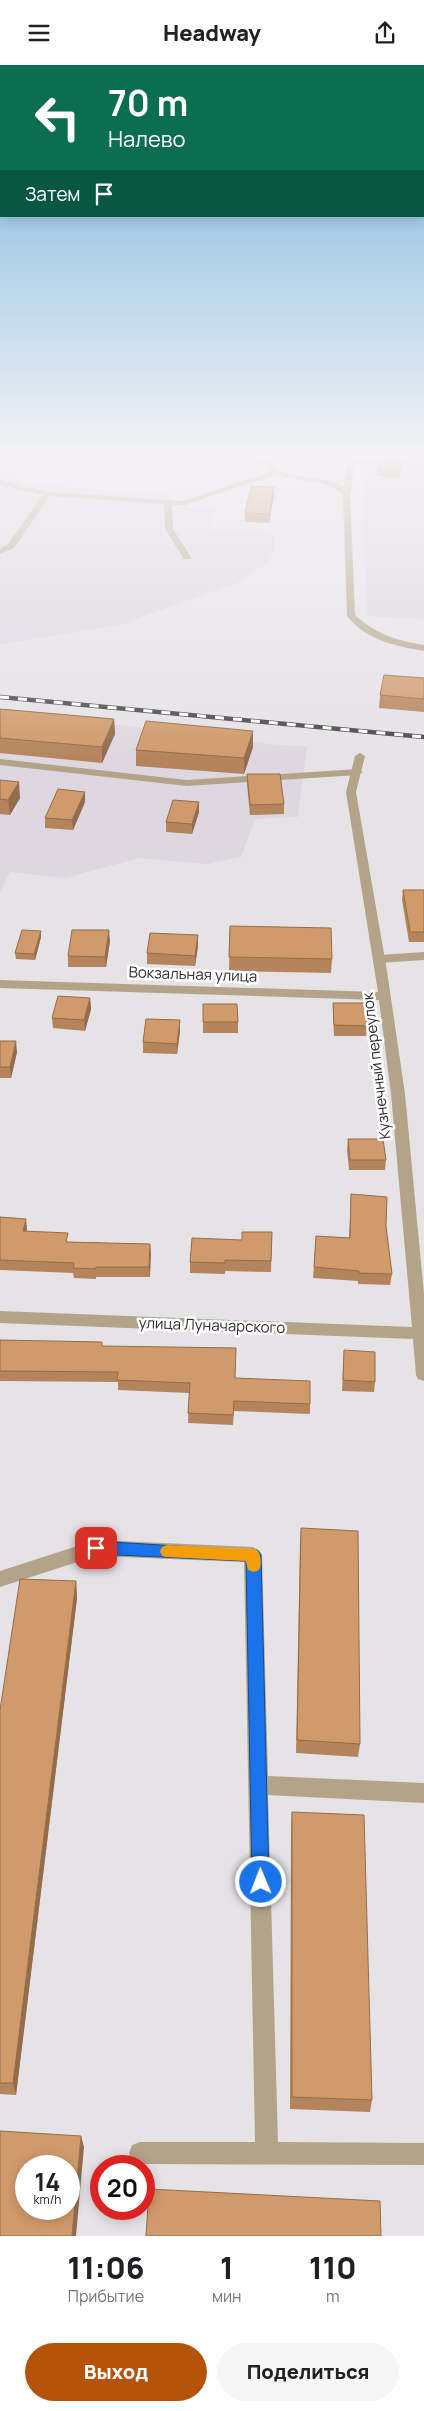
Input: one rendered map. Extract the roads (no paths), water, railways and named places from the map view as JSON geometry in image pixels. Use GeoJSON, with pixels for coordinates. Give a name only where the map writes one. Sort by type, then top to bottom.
{"type":"FeatureCollection","features":[{"type":"Feature","properties":{"kind":"street"},"geometry":{"type":"LineString","coordinates":[[349,557],[351,616],[366,631],[396,643],[424,648]]}},
{"type":"Feature","properties":{"kind":"street","name":"Кузнечный переулок"},"geometry":{"type":"LineString","coordinates":[[360,756],[358,772],[351,792],[379,959],[398,1094],[424,1375]]}},
{"type":"Feature","properties":{"kind":"street"},"geometry":{"type":"LineString","coordinates":[[0,762],[187,783],[358,772]]}},
{"type":"Feature","properties":{"kind":"street"},"geometry":{"type":"LineString","coordinates":[[379,959],[424,956]]}},
{"type":"Feature","properties":{"kind":"street","name":"Вокзальная улица"},"geometry":{"type":"LineString","coordinates":[[0,984],[384,996]]}},
{"type":"Feature","properties":{"kind":"street","name":"улица Луначарского"},"geometry":{"type":"LineString","coordinates":[[0,1317],[421,1333]]}},
{"type":"Feature","properties":{"kind":"street"},"geometry":{"type":"LineString","coordinates":[[0,1579],[96,1548],[253,1555],[267,2154]]}},
{"type":"Feature","properties":{"kind":"street"},"geometry":{"type":"LineString","coordinates":[[258,1785],[424,1793]]}},
{"type":"Feature","properties":{"kind":"street"},"geometry":{"type":"LineString","coordinates":[[140,2153],[424,2154]]}},
{"type":"Feature","properties":{"kind":"railway"},"geometry":{"type":"LineString","coordinates":[[0,697],[424,737]]}}]}
